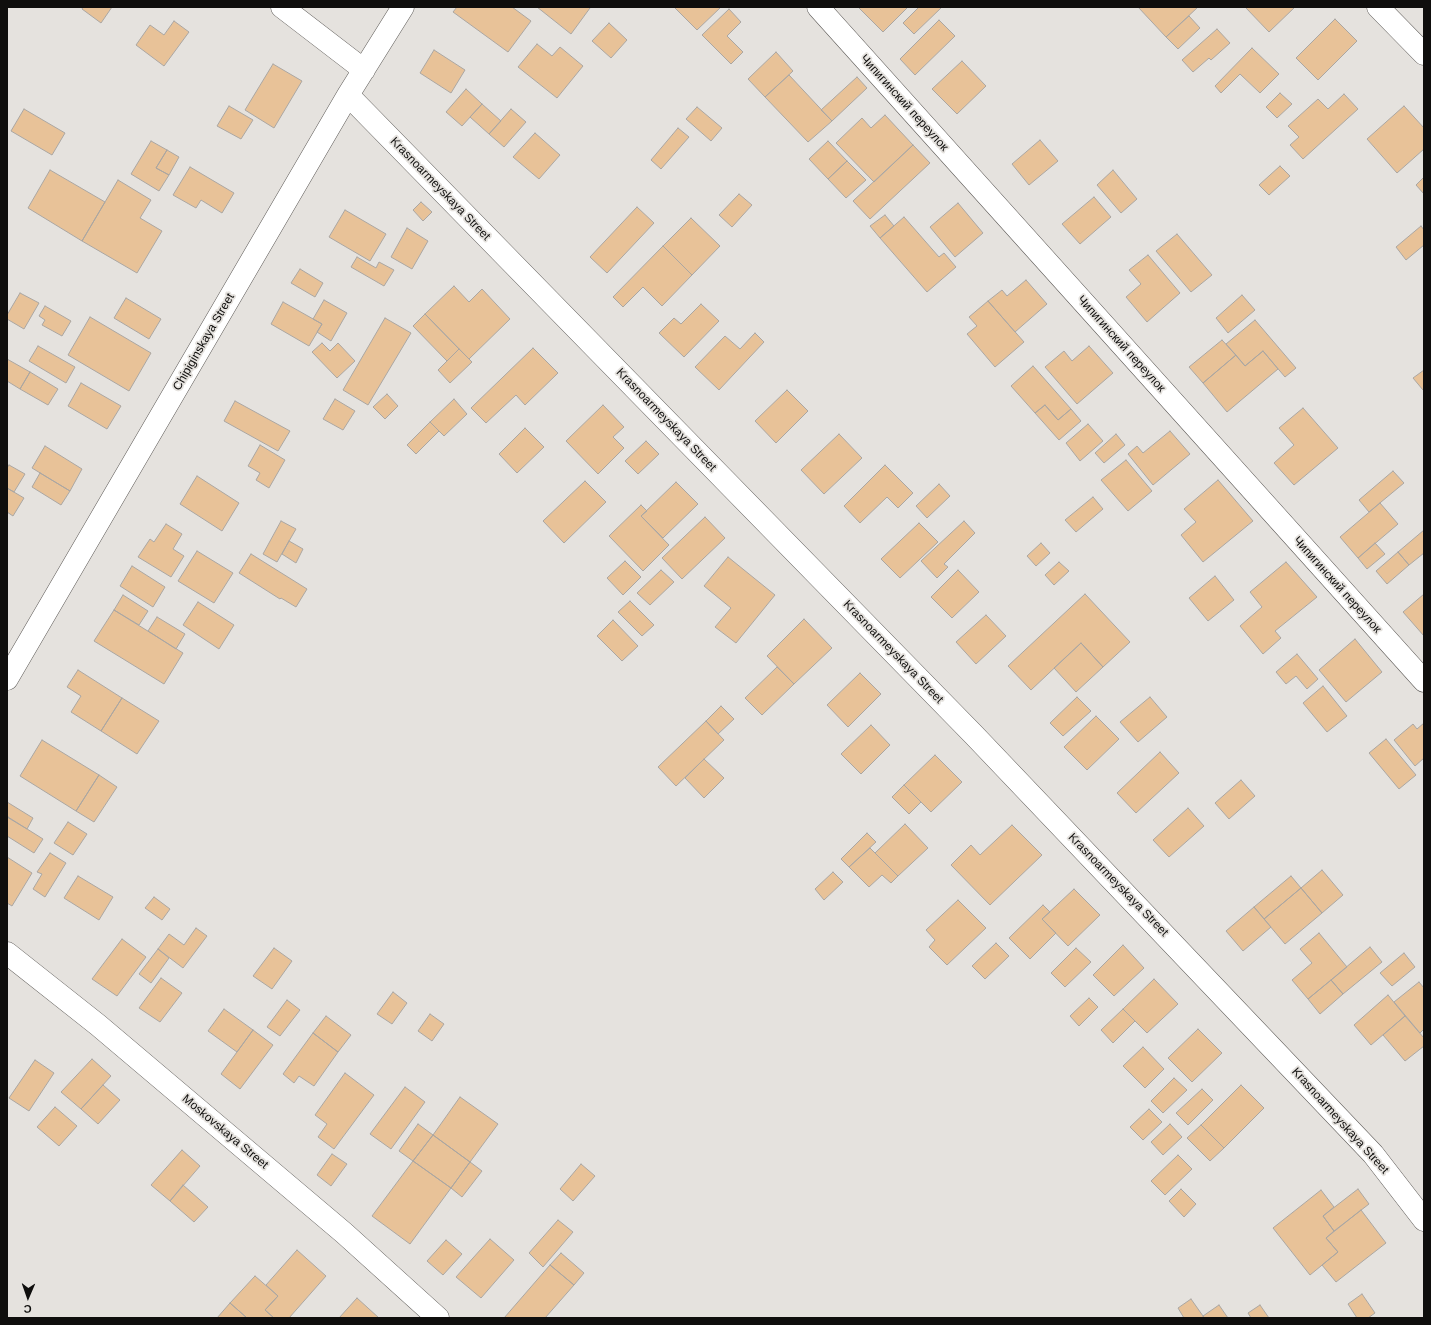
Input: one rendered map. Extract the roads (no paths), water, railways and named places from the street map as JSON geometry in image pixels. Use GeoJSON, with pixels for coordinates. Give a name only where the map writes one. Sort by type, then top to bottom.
{"type":"FeatureCollection","features":[{"type":"Feature","properties":{"kind":"street"},"geometry":{"type":"LineString","coordinates":[[282,7],[364,70]]}},
{"type":"Feature","properties":{"kind":"street","name":"Chipiginskaya Street"},"geometry":{"type":"LineString","coordinates":[[7,679],[348,96],[403,7]]}},
{"type":"Feature","properties":{"kind":"street","name":"Чипигинский переулок"},"geometry":{"type":"LineString","coordinates":[[818,7],[1424,681]]}},
{"type":"Feature","properties":{"kind":"street"},"geometry":{"type":"LineString","coordinates":[[1378,7],[1424,54]]}},
{"type":"Feature","properties":{"kind":"street","name":"Krasnoarmeyskaya Street"},"geometry":{"type":"LineString","coordinates":[[348,96],[974,735],[1374,1154],[1424,1220]]}},
{"type":"Feature","properties":{"kind":"street","name":"Moskovskaya Street"},"geometry":{"type":"LineString","coordinates":[[7,953],[98,1025],[344,1233],[438,1318]]}}]}
